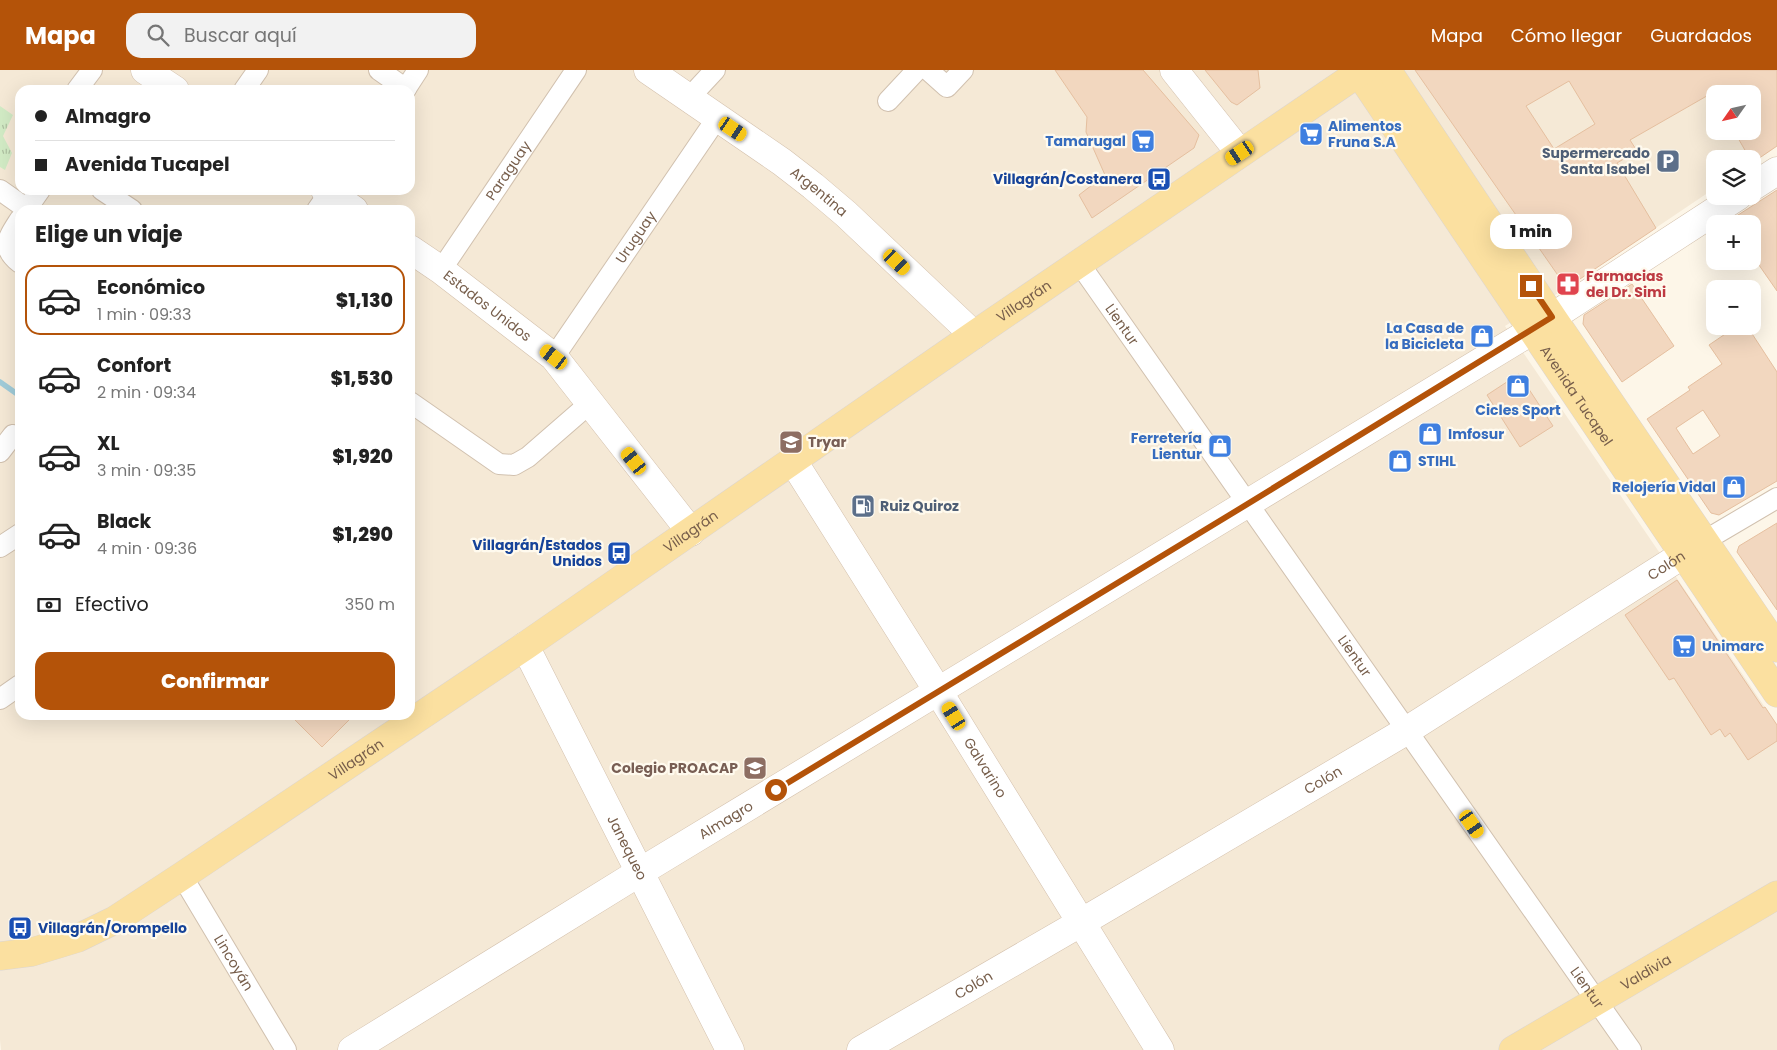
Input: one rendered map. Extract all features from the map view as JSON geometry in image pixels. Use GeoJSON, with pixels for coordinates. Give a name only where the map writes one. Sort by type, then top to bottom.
{"type":"FeatureCollection","features":[{"type":"Feature","properties":{"kind":"main road"},"geometry":{"type":"LineString","coordinates":[[145,70],[168,85]]}},
{"type":"Feature","properties":{"kind":"main road","name":"Argentina"},"geometry":{"type":"LineString","coordinates":[[648,70],[782,162],[813,186],[846,214],[974,335]]}},
{"type":"Feature","properties":{"kind":"main road"},"geometry":{"type":"LineString","coordinates":[[1174,70],[1240,153]]}},
{"type":"Feature","properties":{"kind":"main road","name":"Avenida Tucapel"},"geometry":{"type":"LineString","coordinates":[[1387,70],[1542,324]]}},
{"type":"Feature","properties":{"kind":"main road","name":"Villagrán"},"geometry":{"type":"LineString","coordinates":[[415,720],[691,532],[1079,263],[1361,72]]}},
{"type":"Feature","properties":{"kind":"main road","name":"Avenida Tucapel"},"geometry":{"type":"LineString","coordinates":[[1361,72],[1542,324],[1694,548],[1777,692]]}},
{"type":"Feature","properties":{"kind":"main road"},"geometry":{"type":"LineString","coordinates":[[1761,181],[1777,171]]}},
{"type":"Feature","properties":{"kind":"main road"},"geometry":{"type":"LineString","coordinates":[[325,196],[344,205]]}},
{"type":"Feature","properties":{"kind":"main road","name":"Almagro"},"geometry":{"type":"LineString","coordinates":[[352,1050],[640,872],[1249,504],[1542,324],[1724,205]]}},
{"type":"Feature","properties":{"kind":"main road","name":"Estados Unidos"},"geometry":{"type":"LineString","coordinates":[[415,252],[441,270],[554,357],[691,532]]}},
{"type":"Feature","properties":{"kind":"main road","name":"Galvarino"},"geometry":{"type":"LineString","coordinates":[[793,461],[1160,1050]]}},
{"type":"Feature","properties":{"kind":"main road","name":"Avenida Tucapel"},"geometry":{"type":"LineString","coordinates":[[1694,548],[1777,648]]}},
{"type":"Feature","properties":{"kind":"main road","name":"Colón"},"geometry":{"type":"LineString","coordinates":[[861,1050],[1406,731],[1694,548]]}},
{"type":"Feature","properties":{"kind":"main road","name":"Janequeo"},"geometry":{"type":"LineString","coordinates":[[525,646],[730,1050]]}},
{"type":"Feature","properties":{"kind":"main road","name":"Villagrán"},"geometry":{"type":"LineString","coordinates":[[0,956],[32,952],[78,938],[114,920],[415,720]]}},
{"type":"Feature","properties":{"kind":"main road","name":"Valdivia"},"geometry":{"type":"LineString","coordinates":[[1513,1050],[1777,895]]}},
{"type":"Feature","properties":{"kind":"street"},"geometry":{"type":"LineString","coordinates":[[81,85],[92,70]]}},
{"type":"Feature","properties":{"kind":"street"},"geometry":{"type":"LineString","coordinates":[[248,85],[258,70]]}},
{"type":"Feature","properties":{"kind":"street"},"geometry":{"type":"LineString","coordinates":[[379,70],[400,85]]}},
{"type":"Feature","properties":{"kind":"street"},"geometry":{"type":"LineString","coordinates":[[408,85],[418,70]]}},
{"type":"Feature","properties":{"kind":"street","name":"Paraguay"},"geometry":{"type":"LineString","coordinates":[[441,270],[576,70]]}},
{"type":"Feature","properties":{"kind":"street"},"geometry":{"type":"LineString","coordinates":[[689,98],[714,70]]}},
{"type":"Feature","properties":{"kind":"street"},"geometry":{"type":"LineString","coordinates":[[888,101],[917,70]]}},
{"type":"Feature","properties":{"kind":"street"},"geometry":{"type":"LineString","coordinates":[[928,70],[947,87],[963,70]]}},
{"type":"Feature","properties":{"kind":"street","name":"Uruguay"},"geometry":{"type":"LineString","coordinates":[[554,357],[717,118]]}},
{"type":"Feature","properties":{"kind":"street"},"geometry":{"type":"LineString","coordinates":[[0,190],[16,205]]}},
{"type":"Feature","properties":{"kind":"street"},"geometry":{"type":"LineString","coordinates":[[110,195],[124,205]]}},
{"type":"Feature","properties":{"kind":"street"},"geometry":{"type":"LineString","coordinates":[[15,227],[7,239],[7,248],[10,256],[15,260]]}},
{"type":"Feature","properties":{"kind":"street","name":"Lientur"},"geometry":{"type":"LineString","coordinates":[[1079,263],[1630,1050]]}},
{"type":"Feature","properties":{"kind":"street"},"geometry":{"type":"LineString","coordinates":[[415,405],[499,464],[514,465],[528,457],[589,404]]}},
{"type":"Feature","properties":{"kind":"street"},"geometry":{"type":"LineString","coordinates":[[0,452],[13,435]]}},
{"type":"Feature","properties":{"kind":"street","name":"Colón"},"geometry":{"type":"LineString","coordinates":[[1694,548],[1777,498]]}},
{"type":"Feature","properties":{"kind":"street"},"geometry":{"type":"LineString","coordinates":[[0,547],[15,537]]}},
{"type":"Feature","properties":{"kind":"street"},"geometry":{"type":"LineString","coordinates":[[0,699],[15,688]]}},
{"type":"Feature","properties":{"kind":"street","name":"Lincoyán"},"geometry":{"type":"LineString","coordinates":[[182,876],[286,1050]]}},
{"type":"Feature","properties":{"kind":"shaded area"},"geometry":{"type":"Polygon","coordinates":[[[0,70],[1777,70],[1777,146],[1761,157],[1761,150],[1706,150],[1706,194],[1571,285],[1505,326],[1777,725],[1777,1050],[1,1050],[0,70]]]}},
{"type":"Feature","properties":{"kind":"green space"},"geometry":{"type":"Polygon","coordinates":[[[0,106],[13,115],[3,136],[12,153],[5,170],[0,167],[0,106]]]}},
{"type":"Feature","properties":{"kind":"building","name":"Tamarugal"},"geometry":{"type":"Polygon","coordinates":[[[1055,70],[1143,70],[1199,135],[1194,148],[1092,218],[1079,195],[1105,175],[1086,132],[1087,117],[1055,70]]]}},
{"type":"Feature","properties":{"kind":"building"},"geometry":{"type":"Polygon","coordinates":[[[1205,70],[1258,70],[1260,88],[1237,105],[1231,102],[1205,70]]]}},
{"type":"Feature","properties":{"kind":"building"},"geometry":{"type":"Polygon","coordinates":[[[1415,70],[1777,70],[1777,146],[1761,157],[1761,150],[1745,150],[1739,140],[1761,140],[1761,85],[1706,85],[1706,96],[1630,140],[1637,151],[1617,163],[1656,228],[1571,285],[1564,284],[1415,70]],[[1569,81],[1526,106],[1554,149],[1595,124],[1569,81]]]}},
{"type":"Feature","properties":{"kind":"building"},"geometry":{"type":"Polygon","coordinates":[[[1777,190],[1777,291],[1761,268],[1761,215],[1738,215],[1754,205],[1761,205],[1761,200],[1777,190]]]}},
{"type":"Feature","properties":{"kind":"building"},"geometry":{"type":"Polygon","coordinates":[[[1632,284],[1674,346],[1622,382],[1583,324],[1584,315],[1632,284]]]}},
{"type":"Feature","properties":{"kind":"building"},"geometry":{"type":"Polygon","coordinates":[[[1724,335],[1753,335],[1777,372],[1777,481],[1719,515],[1711,513],[1647,419],[1690,390],[1688,387],[1722,364],[1709,345],[1724,335]],[[1703,410],[1676,428],[1693,454],[1720,436],[1703,410]]]}},
{"type":"Feature","properties":{"kind":"building"},"geometry":{"type":"Polygon","coordinates":[[[1519,374],[1553,426],[1520,447],[1487,395],[1519,374]]]}},
{"type":"Feature","properties":{"kind":"building"},"geometry":{"type":"Polygon","coordinates":[[[1777,523],[1777,610],[1737,552],[1739,546],[1777,523]]]}},
{"type":"Feature","properties":{"kind":"building","name":"Unimarc"},"geometry":{"type":"Polygon","coordinates":[[[1677,580],[1763,708],[1765,707],[1777,725],[1777,741],[1748,760],[1730,733],[1725,737],[1720,729],[1711,735],[1674,678],[1669,680],[1625,615],[1677,580]]]}},
{"type":"Feature","properties":{"kind":"building"},"geometry":{"type":"Polygon","coordinates":[[[295,720],[349,720],[322,747],[295,720]]]}},
{"type":"Feature","properties":{"kind":"waterway"},"geometry":{"type":"LineString","coordinates":[[0,382],[15,392]]}},
{"type":"Feature","properties":{"kind":"place","name":"Alimentos Fruna S.A"},"geometry":{"type":"Point","coordinates":[1311,134]}},
{"type":"Feature","properties":{"kind":"place","name":"Tamarugal"},"geometry":{"type":"Point","coordinates":[1143,141]}},
{"type":"Feature","properties":{"kind":"place","name":"Supermercado Santa Isabel"},"geometry":{"type":"Point","coordinates":[1668,161]}},
{"type":"Feature","properties":{"kind":"place","name":"Villagrán/Costanera"},"geometry":{"type":"Point","coordinates":[1159,179]}},
{"type":"Feature","properties":{"kind":"place","name":"Farmacias del Dr. Simi"},"geometry":{"type":"Point","coordinates":[1568,284]}},
{"type":"Feature","properties":{"kind":"place","name":"La Casa de la Bicicleta"},"geometry":{"type":"Point","coordinates":[1482,336]}},
{"type":"Feature","properties":{"kind":"place","name":"Cicles Sport"},"geometry":{"type":"Point","coordinates":[1518,386]}},
{"type":"Feature","properties":{"kind":"place","name":"Imfosur"},"geometry":{"type":"Point","coordinates":[1430,434]}},
{"type":"Feature","properties":{"kind":"place","name":"Tryar"},"geometry":{"type":"Point","coordinates":[791,442]}},
{"type":"Feature","properties":{"kind":"place","name":"Ferretería Lientur"},"geometry":{"type":"Point","coordinates":[1220,446]}},
{"type":"Feature","properties":{"kind":"place","name":"STIHL"},"geometry":{"type":"Point","coordinates":[1400,461]}},
{"type":"Feature","properties":{"kind":"place","name":"Relojería Vidal"},"geometry":{"type":"Point","coordinates":[1734,487]}},
{"type":"Feature","properties":{"kind":"place","name":"Ruiz Quiroz"},"geometry":{"type":"Point","coordinates":[863,506]}},
{"type":"Feature","properties":{"kind":"place","name":"Villagrán/Estados Unidos"},"geometry":{"type":"Point","coordinates":[619,553]}},
{"type":"Feature","properties":{"kind":"place","name":"Unimarc"},"geometry":{"type":"Point","coordinates":[1684,646]}},
{"type":"Feature","properties":{"kind":"place","name":"Colegio PROACAP"},"geometry":{"type":"Point","coordinates":[755,768]}},
{"type":"Feature","properties":{"kind":"place","name":"Villagrán/Orompello"},"geometry":{"type":"Point","coordinates":[20,928]}},
{"type":"Feature","properties":{"kind":"route"},"geometry":{"type":"LineString","coordinates":[[776,790],[1552,317],[1531,286]]}}]}
